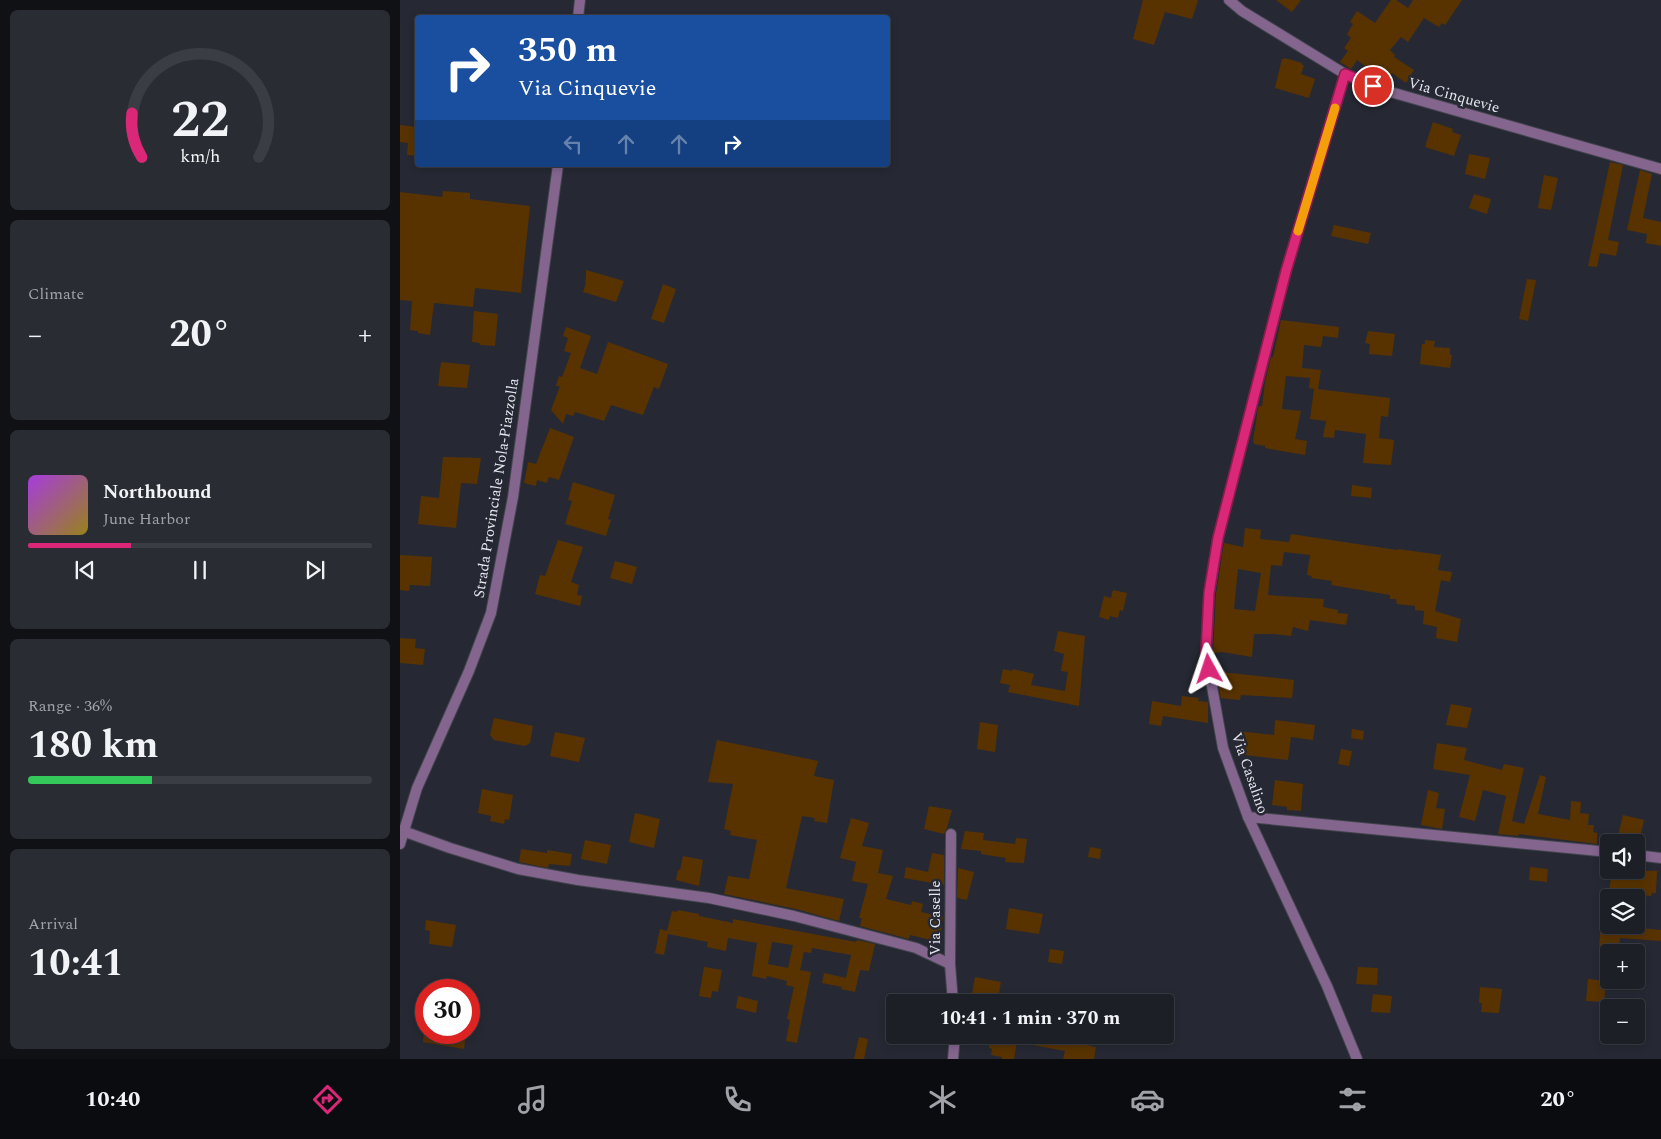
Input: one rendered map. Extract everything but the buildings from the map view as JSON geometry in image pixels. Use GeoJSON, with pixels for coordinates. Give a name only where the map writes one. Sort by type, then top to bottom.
{"type":"FeatureCollection","features":[{"type":"Feature","properties":{"kind":"street"},"geometry":{"type":"LineString","coordinates":[[578,15],[580,0]]}},
{"type":"Feature","properties":{"kind":"street","name":"Via Cinquevie"},"geometry":{"type":"LineString","coordinates":[[1229,0],[1242,11],[1345,74],[1387,91],[1661,169]]}},
{"type":"Feature","properties":{"kind":"street","name":"Via Casalino"},"geometry":{"type":"LineString","coordinates":[[1345,74],[1286,271],[1218,538],[1209,593],[1206,653],[1222,748],[1248,818],[1327,986],[1357,1059]]}},
{"type":"Feature","properties":{"kind":"street","name":"Strada Provinciale Nola-Piazzolla"},"geometry":{"type":"LineString","coordinates":[[400,844],[402,830],[417,788],[469,671],[491,613],[513,497],[558,167]]}},
{"type":"Feature","properties":{"kind":"street"},"geometry":{"type":"LineString","coordinates":[[1248,818],[1600,851]]}},
{"type":"Feature","properties":{"kind":"street"},"geometry":{"type":"LineString","coordinates":[[402,830],[450,848],[518,869],[709,898],[794,916],[916,948],[950,964]]}},
{"type":"Feature","properties":{"kind":"street","name":"Via Caselle"},"geometry":{"type":"LineString","coordinates":[[951,834],[950,964],[952,994]]}},
{"type":"Feature","properties":{"kind":"street"},"geometry":{"type":"LineString","coordinates":[[1645,856],[1661,858]]}},
{"type":"Feature","properties":{"kind":"street"},"geometry":{"type":"LineString","coordinates":[[953,1059],[954,1044]]}},
{"type":"Feature","properties":{"kind":"slow traffic"},"geometry":{"type":"LineString","coordinates":[[1298,231],[1335,108]]}},
{"type":"Feature","properties":{"kind":"route"},"geometry":{"type":"LineString","coordinates":[[1209,669],[1206,653],[1209,593],[1218,538],[1286,271],[1345,74],[1373,86]]}}]}
